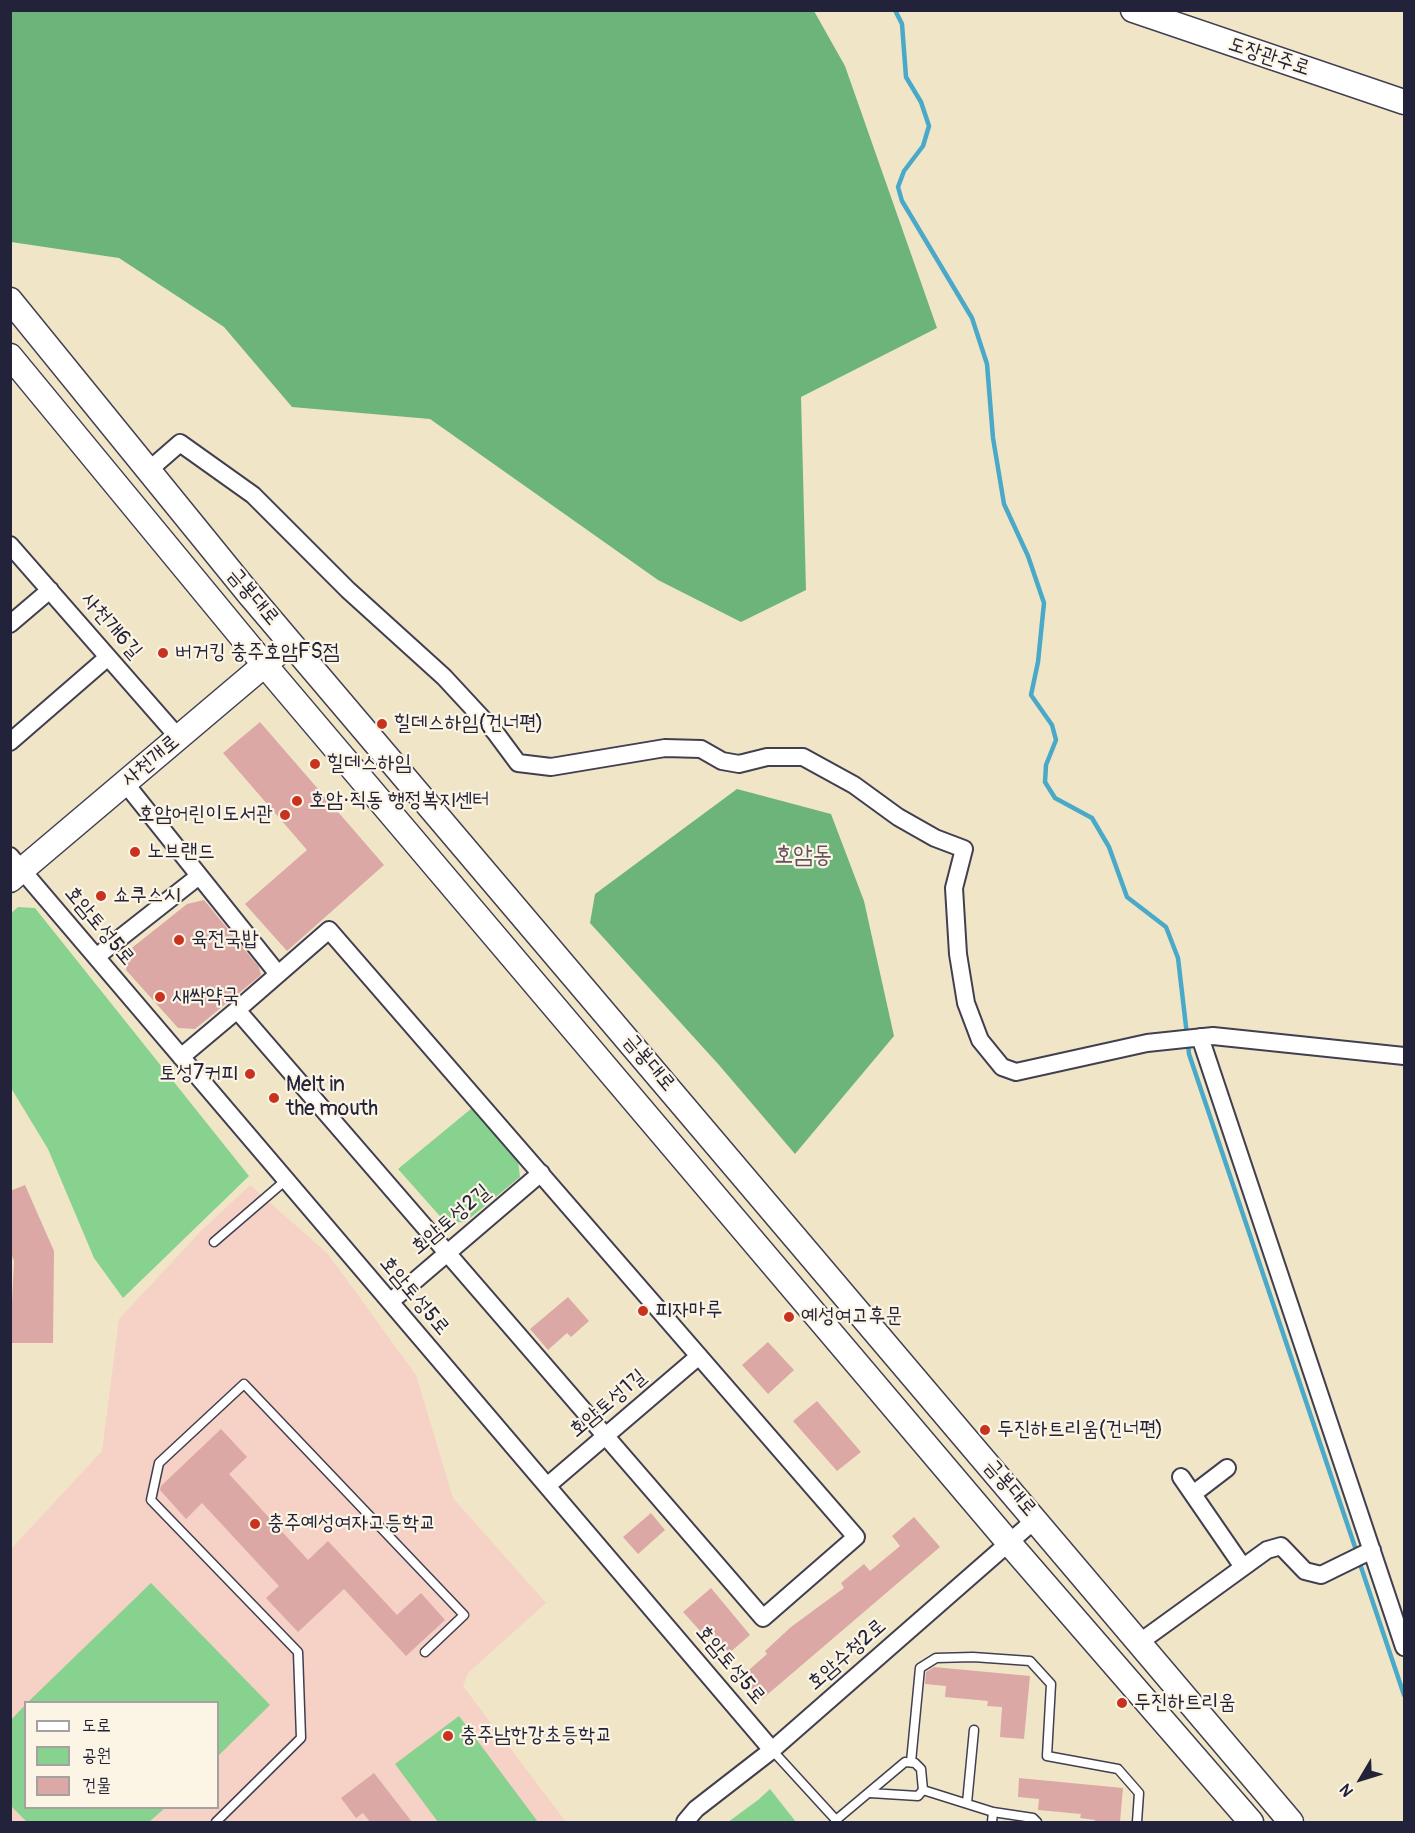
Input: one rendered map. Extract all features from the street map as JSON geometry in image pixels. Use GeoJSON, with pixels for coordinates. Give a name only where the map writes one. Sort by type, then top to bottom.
{"type":"FeatureCollection","features":[{"type":"Feature","properties":{"kind":"street","name":"도장관주로"},"geometry":{"type":"LineString","coordinates":[[1133,10],[1404,102]]}},
{"type":"Feature","properties":{"kind":"street","name":"금봉대로"},"geometry":{"type":"LineString","coordinates":[[10,300],[292,643],[1291,1822]]}},
{"type":"Feature","properties":{"kind":"street","name":"금봉대로"},"geometry":{"type":"LineString","coordinates":[[10,356],[264,664],[1009,1543],[1251,1822]]}},
{"type":"Feature","properties":{"kind":"street"},"geometry":{"type":"LineString","coordinates":[[149,470],[180,443],[253,495],[348,590],[444,676],[495,732],[518,763],[551,767],[665,748],[701,749],[722,761],[739,764],[767,757],[803,757],[854,785],[898,817],[935,838],[964,849],[954,888],[957,954],[966,1003],[980,1041],[1002,1067],[1016,1072],[1174,1039],[1214,1036],[1404,1056]]}},
{"type":"Feature","properties":{"kind":"street","name":"사천개6길"},"geometry":{"type":"LineString","coordinates":[[10,545],[178,737]]}},
{"type":"Feature","properties":{"kind":"street"},"geometry":{"type":"LineString","coordinates":[[10,624],[50,590]]}},
{"type":"Feature","properties":{"kind":"street","name":"사천개로"},"geometry":{"type":"LineString","coordinates":[[14,869],[125,783],[264,664],[292,643]]}},
{"type":"Feature","properties":{"kind":"street"},"geometry":{"type":"LineString","coordinates":[[10,742],[108,657]]}},
{"type":"Feature","properties":{"kind":"street"},"geometry":{"type":"LineString","coordinates":[[125,783],[278,974]]}},
{"type":"Feature","properties":{"kind":"street","name":"호암토성5로"},"geometry":{"type":"LineString","coordinates":[[14,869],[96,957],[772,1750]]}},
{"type":"Feature","properties":{"kind":"street"},"geometry":{"type":"LineString","coordinates":[[96,957],[199,876]]}},
{"type":"Feature","properties":{"kind":"street"},"geometry":{"type":"LineString","coordinates":[[182,1057],[329,930],[856,1537],[763,1618],[237,1010]]}},
{"type":"Feature","properties":{"kind":"street"},"geometry":{"type":"LineString","coordinates":[[1200,1037],[1404,1647]]}},
{"type":"Feature","properties":{"kind":"street","name":"호암토성2길"},"geometry":{"type":"LineString","coordinates":[[390,1302],[541,1173]]}},
{"type":"Feature","properties":{"kind":"street","name":"호암토성1길"},"geometry":{"type":"LineString","coordinates":[[547,1486],[699,1356]]}},
{"type":"Feature","properties":{"kind":"street"},"geometry":{"type":"LineString","coordinates":[[1193,1494],[1227,1468]]}},
{"type":"Feature","properties":{"kind":"street"},"geometry":{"type":"LineString","coordinates":[[1181,1477],[1243,1568]]}},
{"type":"Feature","properties":{"kind":"street","name":"호암수청2로"},"geometry":{"type":"LineString","coordinates":[[685,1822],[696,1809],[772,1750],[1036,1519]]}},
{"type":"Feature","properties":{"kind":"street"},"geometry":{"type":"LineString","coordinates":[[1140,1642],[1267,1550],[1281,1546],[1305,1571],[1321,1575],[1372,1550]]}},
{"type":"Feature","properties":{"kind":"lane"},"geometry":{"type":"LineString","coordinates":[[214,1242],[286,1180]]}},
{"type":"Feature","properties":{"kind":"lane"},"geometry":{"type":"LineString","coordinates":[[216,1822],[301,1738],[298,1652],[151,1500],[159,1463],[244,1384],[464,1615],[425,1652]]}},
{"type":"Feature","properties":{"kind":"lane"},"geometry":{"type":"LineString","coordinates":[[911,1762],[920,1668],[936,1658],[973,1657],[1030,1661],[1051,1684],[1047,1756],[1118,1769],[1139,1793],[1137,1822]]}},
{"type":"Feature","properties":{"kind":"lane"},"geometry":{"type":"LineString","coordinates":[[967,1803],[974,1731]]}},
{"type":"Feature","properties":{"kind":"lane"},"geometry":{"type":"LineString","coordinates":[[772,1750],[836,1820],[905,1762],[911,1762],[921,1769],[923,1790],[918,1796],[870,1793]]}},
{"type":"Feature","properties":{"kind":"lane"},"geometry":{"type":"LineString","coordinates":[[923,1790],[993,1812],[1033,1818],[1037,1822]]}},
{"type":"Feature","properties":{"kind":"lane"},"geometry":{"type":"LineString","coordinates":[[992,1822],[993,1812]]}},
{"type":"Feature","properties":{"kind":"shaded area","name":"충주예성여자고등학교"},"geometry":{"type":"Polygon","coordinates":[[[250,1185],[328,1254],[416,1375],[453,1498],[546,1603],[468,1673],[463,1686],[566,1822],[11,1822],[10,1550],[102,1451],[119,1319],[201,1231],[250,1185]]]}},
{"type":"Feature","properties":{"kind":"green space"},"geometry":{"type":"Polygon","coordinates":[[[10,11],[814,11],[845,66],[937,328],[801,397],[806,590],[741,622],[658,580],[430,419],[292,407],[224,327],[119,258],[11,242],[10,11]]]}},
{"type":"Feature","properties":{"kind":"green space"},"geometry":{"type":"Polygon","coordinates":[[[737,789],[831,814],[864,901],[894,1036],[795,1154],[719,1065],[590,923],[595,894],[737,789]]]}},
{"type":"Feature","properties":{"kind":"green space"},"geometry":{"type":"Polygon","coordinates":[[[18,907],[35,908],[249,1176],[123,1298],[94,1258],[48,1149],[11,1088],[10,914],[18,907]]]}},
{"type":"Feature","properties":{"kind":"green space"},"geometry":{"type":"Polygon","coordinates":[[[472,1108],[518,1160],[520,1177],[465,1222],[446,1223],[398,1169],[472,1108]]]}},
{"type":"Feature","properties":{"kind":"green space"},"geometry":{"type":"Polygon","coordinates":[[[151,1583],[270,1705],[219,1755],[219,1701],[29,1701],[151,1583]]]}},
{"type":"Feature","properties":{"kind":"green space"},"geometry":{"type":"Polygon","coordinates":[[[24,1706],[24,1809],[164,1809],[149,1822],[27,1822],[10,1805],[11,1720],[24,1706]]]}},
{"type":"Feature","properties":{"kind":"green space"},"geometry":{"type":"Polygon","coordinates":[[[459,1716],[538,1822],[438,1822],[395,1764],[459,1716]]]}},
{"type":"Feature","properties":{"kind":"green space"},"geometry":{"type":"Polygon","coordinates":[[[770,1789],[796,1822],[728,1822],[758,1800],[770,1789]]]}},
{"type":"Feature","properties":{"kind":"building","name":"호암·직동 행정복지센터"},"geometry":{"type":"Polygon","coordinates":[[[260,722],[384,865],[287,951],[245,904],[307,850],[223,753],[260,722]]]}},
{"type":"Feature","properties":{"kind":"building"},"geometry":{"type":"Polygon","coordinates":[[[204,900],[259,967],[261,975],[195,1029],[178,1028],[126,970],[128,951],[187,904],[204,900]]]}},
{"type":"Feature","properties":{"kind":"building"},"geometry":{"type":"Polygon","coordinates":[[[25,1185],[54,1251],[53,1343],[10,1343],[14,1261],[10,1251],[10,1191],[25,1185]]]}},
{"type":"Feature","properties":{"kind":"building"},"geometry":{"type":"Polygon","coordinates":[[[568,1297],[589,1321],[571,1337],[567,1333],[548,1350],[530,1329],[568,1297]]]}},
{"type":"Feature","properties":{"kind":"building"},"geometry":{"type":"Polygon","coordinates":[[[768,1342],[794,1370],[768,1394],[742,1365],[768,1342]]]}},
{"type":"Feature","properties":{"kind":"building"},"geometry":{"type":"Polygon","coordinates":[[[817,1401],[861,1452],[837,1471],[793,1421],[817,1401]]]}},
{"type":"Feature","properties":{"kind":"building","name":"충주예성여자고등학교"},"geometry":{"type":"Polygon","coordinates":[[[221,1429],[247,1457],[229,1474],[308,1560],[328,1541],[397,1615],[421,1593],[445,1620],[406,1656],[344,1589],[298,1632],[266,1598],[279,1586],[202,1503],[186,1519],[160,1490],[161,1486],[221,1429]]]}},
{"type":"Feature","properties":{"kind":"building"},"geometry":{"type":"Polygon","coordinates":[[[651,1513],[665,1530],[638,1554],[623,1537],[651,1513]]]}},
{"type":"Feature","properties":{"kind":"building"},"geometry":{"type":"Polygon","coordinates":[[[914,1517],[940,1547],[761,1700],[741,1677],[767,1654],[765,1651],[791,1627],[844,1588],[841,1583],[864,1564],[870,1571],[900,1546],[892,1536],[914,1517]]]}},
{"type":"Feature","properties":{"kind":"building"},"geometry":{"type":"Polygon","coordinates":[[[711,1588],[750,1635],[727,1655],[706,1629],[702,1633],[683,1612],[711,1588]]]}},
{"type":"Feature","properties":{"kind":"building"},"geometry":{"type":"Polygon","coordinates":[[[934,1667],[1030,1676],[1024,1739],[1000,1737],[1002,1707],[987,1706],[988,1701],[945,1697],[946,1686],[925,1684],[926,1672],[934,1667]]]}},
{"type":"Feature","properties":{"kind":"building"},"geometry":{"type":"Polygon","coordinates":[[[374,1773],[412,1822],[370,1822],[363,1813],[356,1818],[341,1798],[374,1773]]]}},
{"type":"Feature","properties":{"kind":"building"},"geometry":{"type":"Polygon","coordinates":[[[1019,1778],[1123,1788],[1120,1822],[1095,1822],[1095,1820],[1080,1818],[1081,1814],[1038,1810],[1039,1799],[1018,1797],[1019,1778]]]}},
{"type":"Feature","properties":{"kind":"waterway"},"geometry":{"type":"LineString","coordinates":[[895,10],[902,24],[906,77],[921,102],[929,126],[923,146],[904,171],[898,187],[902,201],[972,318],[987,364],[993,438],[1004,504],[1028,556],[1044,603],[1038,662],[1031,695],[1052,725],[1056,740],[1046,765],[1045,782],[1055,798],[1092,818],[1109,847],[1127,897],[1166,927],[1178,958],[1187,1035]]}},
{"type":"Feature","properties":{"kind":"waterway"},"geometry":{"type":"LineString","coordinates":[[1188,1043],[1189,1054],[1357,1553]]}},
{"type":"Feature","properties":{"kind":"waterway"},"geometry":{"type":"LineString","coordinates":[[1359,1561],[1404,1695]]}},
{"type":"Feature","properties":{"kind":"place","name":"버거킹 충주호암FS점"},"geometry":{"type":"Point","coordinates":[163,653]}},
{"type":"Feature","properties":{"kind":"place","name":"힐데스하임(건너편)"},"geometry":{"type":"Point","coordinates":[382,724]}},
{"type":"Feature","properties":{"kind":"place","name":"힐데스하임"},"geometry":{"type":"Point","coordinates":[315,764]}},
{"type":"Feature","properties":{"kind":"place","name":"호암·직동 행정복지센터"},"geometry":{"type":"Point","coordinates":[297,801]}},
{"type":"Feature","properties":{"kind":"place","name":"호암어린이도서관"},"geometry":{"type":"Point","coordinates":[285,815]}},
{"type":"Feature","properties":{"kind":"place","name":"노브랜드"},"geometry":{"type":"Point","coordinates":[135,852]}},
{"type":"Feature","properties":{"kind":"place","name":"쇼쿠스시"},"geometry":{"type":"Point","coordinates":[101,896]}},
{"type":"Feature","properties":{"kind":"place","name":"육전국밥"},"geometry":{"type":"Point","coordinates":[179,940]}},
{"type":"Feature","properties":{"kind":"place","name":"새싹약국"},"geometry":{"type":"Point","coordinates":[160,997]}},
{"type":"Feature","properties":{"kind":"place","name":"토성7커피"},"geometry":{"type":"Point","coordinates":[250,1074]}},
{"type":"Feature","properties":{"kind":"place","name":"Melt in the mouth"},"geometry":{"type":"Point","coordinates":[274,1098]}},
{"type":"Feature","properties":{"kind":"place","name":"피자마루"},"geometry":{"type":"Point","coordinates":[643,1311]}},
{"type":"Feature","properties":{"kind":"place","name":"예성여고후문"},"geometry":{"type":"Point","coordinates":[789,1317]}},
{"type":"Feature","properties":{"kind":"place","name":"두진하트리움(건너편)"},"geometry":{"type":"Point","coordinates":[985,1430]}},
{"type":"Feature","properties":{"kind":"place","name":"충주예성여자고등학교"},"geometry":{"type":"Point","coordinates":[255,1524]}},
{"type":"Feature","properties":{"kind":"place","name":"두진하트리움"},"geometry":{"type":"Point","coordinates":[1122,1703]}},
{"type":"Feature","properties":{"kind":"place","name":"충주남한강초등학교"},"geometry":{"type":"Point","coordinates":[448,1736]}},
{"type":"Feature","properties":{"kind":"district","name":"호암동"},"geometry":{"type":"Point","coordinates":[803,856]}}]}
